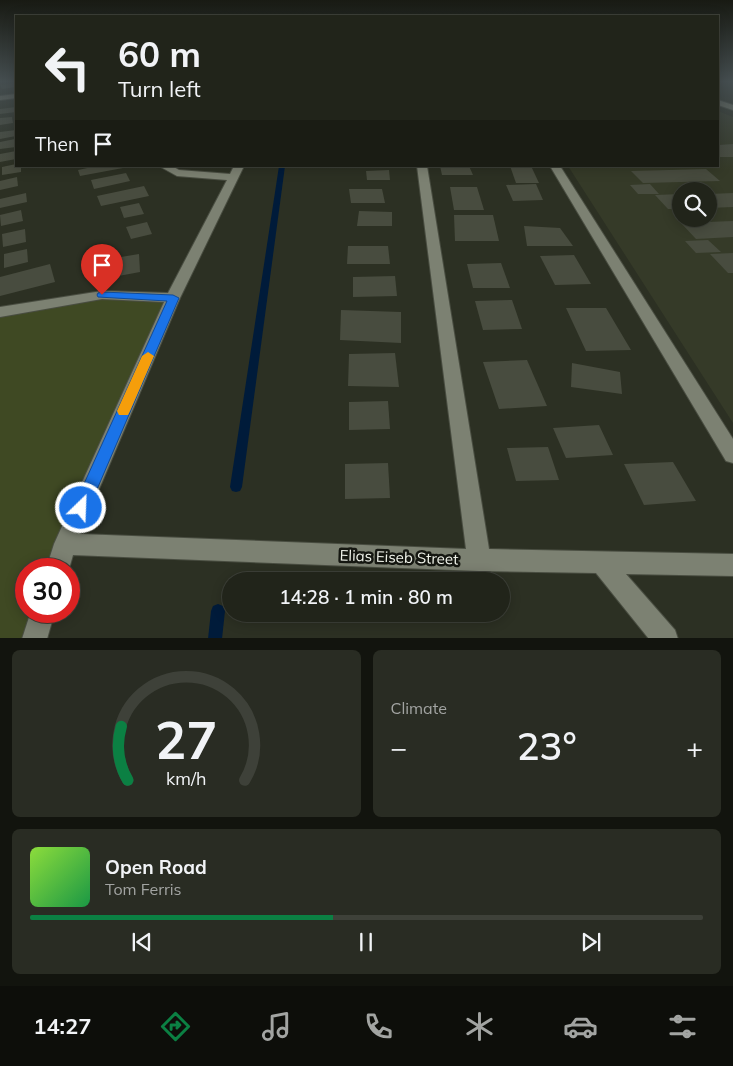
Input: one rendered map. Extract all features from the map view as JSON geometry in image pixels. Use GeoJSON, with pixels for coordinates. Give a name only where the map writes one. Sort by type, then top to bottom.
{"type":"FeatureCollection","features":[{"type":"Feature","properties":{"kind":"street"},"geometry":{"type":"LineString","coordinates":[[61,558],[173,298],[237,172],[177,173],[166,167]]}},
{"type":"Feature","properties":{"kind":"street"},"geometry":{"type":"LineString","coordinates":[[422,167],[479,560]]}},
{"type":"Feature","properties":{"kind":"street"},"geometry":{"type":"LineString","coordinates":[[555,167],[733,455]]}},
{"type":"Feature","properties":{"kind":"street"},"geometry":{"type":"LineString","coordinates":[[0,312],[102,295],[173,298]]}},
{"type":"Feature","properties":{"kind":"street","name":"Elias Eiseb Street"},"geometry":{"type":"LineString","coordinates":[[65,544],[479,560],[733,565]]}},
{"type":"Feature","properties":{"kind":"street"},"geometry":{"type":"LineString","coordinates":[[602,562],[666,638]]}},
{"type":"Feature","properties":{"kind":"street"},"geometry":{"type":"LineString","coordinates":[[34,638],[39,623]]}},
{"type":"Feature","properties":{"kind":"shaded area"},"geometry":{"type":"Polygon","coordinates":[[[719,111],[733,117],[733,423],[569,167],[719,167],[719,111]]]}},
{"type":"Feature","properties":{"kind":"green space"},"geometry":{"type":"Polygon","coordinates":[[[102,295],[173,298],[62,558],[15,558],[15,623],[39,623],[34,638],[0,638],[0,312],[102,295]]]}},
{"type":"Feature","properties":{"kind":"building"},"geometry":{"type":"Polygon","coordinates":[[[0,111],[15,111],[15,112],[0,114],[0,111]]]}},
{"type":"Feature","properties":{"kind":"building"},"geometry":{"type":"Polygon","coordinates":[[[12,117],[13,123],[0,125],[0,118],[12,117]]]}},
{"type":"Feature","properties":{"kind":"building"},"geometry":{"type":"Polygon","coordinates":[[[15,130],[15,136],[0,139],[0,132],[15,130]]]}},
{"type":"Feature","properties":{"kind":"building"},"geometry":{"type":"Polygon","coordinates":[[[15,139],[15,147],[0,149],[0,142],[15,139]]]}},
{"type":"Feature","properties":{"kind":"building"},"geometry":{"type":"Polygon","coordinates":[[[733,144],[733,157],[719,157],[719,145],[733,144]]]}},
{"type":"Feature","properties":{"kind":"building"},"geometry":{"type":"Polygon","coordinates":[[[15,151],[15,159],[0,162],[0,154],[15,151]]]}},
{"type":"Feature","properties":{"kind":"building"},"geometry":{"type":"Polygon","coordinates":[[[15,164],[15,167],[21,167],[21,172],[2,175],[2,167],[15,164]]]}},
{"type":"Feature","properties":{"kind":"building"},"geometry":{"type":"Polygon","coordinates":[[[92,167],[123,168],[80,176],[78,170],[92,167]]]}},
{"type":"Feature","properties":{"kind":"building"},"geometry":{"type":"Polygon","coordinates":[[[440,167],[469,167],[473,175],[442,175],[440,167]]]}},
{"type":"Feature","properties":{"kind":"building"},"geometry":{"type":"Polygon","coordinates":[[[510,167],[531,167],[539,183],[516,183],[510,167]]]}},
{"type":"Feature","properties":{"kind":"building"},"geometry":{"type":"Polygon","coordinates":[[[706,169],[720,181],[643,183],[631,171],[706,169]]]}},
{"type":"Feature","properties":{"kind":"building"},"geometry":{"type":"Polygon","coordinates":[[[389,170],[390,180],[367,180],[366,171],[389,170]]]}},
{"type":"Feature","properties":{"kind":"building"},"geometry":{"type":"Polygon","coordinates":[[[126,173],[130,181],[94,189],[91,180],[126,173]]]}},
{"type":"Feature","properties":{"kind":"building"},"geometry":{"type":"Polygon","coordinates":[[[17,177],[18,186],[0,190],[0,181],[17,177]]]}},
{"type":"Feature","properties":{"kind":"building"},"geometry":{"type":"Polygon","coordinates":[[[536,184],[543,200],[513,201],[506,185],[536,184]]]}},
{"type":"Feature","properties":{"kind":"building"},"geometry":{"type":"Polygon","coordinates":[[[650,184],[659,194],[638,194],[630,185],[650,184]]]}},
{"type":"Feature","properties":{"kind":"building"},"geometry":{"type":"Polygon","coordinates":[[[144,186],[149,196],[101,206],[97,196],[144,186]]]}},
{"type":"Feature","properties":{"kind":"building"},"geometry":{"type":"Polygon","coordinates":[[[450,187],[477,187],[484,210],[454,210],[450,187]]]}},
{"type":"Feature","properties":{"kind":"building"},"geometry":{"type":"Polygon","coordinates":[[[349,189],[382,189],[385,203],[351,203],[349,189]]]}},
{"type":"Feature","properties":{"kind":"building"},"geometry":{"type":"Polygon","coordinates":[[[26,193],[27,202],[0,208],[0,199],[26,193]]]}},
{"type":"Feature","properties":{"kind":"building"},"geometry":{"type":"Polygon","coordinates":[[[733,193],[733,207],[717,208],[717,194],[733,193]]]}},
{"type":"Feature","properties":{"kind":"building"},"geometry":{"type":"Polygon","coordinates":[[[672,194],[672,209],[668,209],[655,195],[672,194]]]}},
{"type":"Feature","properties":{"kind":"building"},"geometry":{"type":"Polygon","coordinates":[[[139,203],[144,214],[124,218],[120,207],[139,203]]]}},
{"type":"Feature","properties":{"kind":"building"},"geometry":{"type":"Polygon","coordinates":[[[21,210],[23,221],[1,226],[0,215],[21,210]]]}},
{"type":"Feature","properties":{"kind":"building"},"geometry":{"type":"Polygon","coordinates":[[[359,211],[392,212],[392,226],[357,226],[359,211]]]}},
{"type":"Feature","properties":{"kind":"building"},"geometry":{"type":"Polygon","coordinates":[[[454,215],[493,215],[499,241],[455,241],[454,215]]]}},
{"type":"Feature","properties":{"kind":"building"},"geometry":{"type":"Polygon","coordinates":[[[733,221],[733,237],[696,239],[685,227],[717,227],[717,222],[733,221]]]}},
{"type":"Feature","properties":{"kind":"building"},"geometry":{"type":"Polygon","coordinates":[[[147,222],[152,234],[131,239],[126,227],[147,222]]]}},
{"type":"Feature","properties":{"kind":"building"},"geometry":{"type":"Polygon","coordinates":[[[524,226],[560,228],[573,246],[527,246],[524,226]]]}},
{"type":"Feature","properties":{"kind":"building"},"geometry":{"type":"Polygon","coordinates":[[[25,229],[26,242],[3,247],[2,234],[25,229]]]}},
{"type":"Feature","properties":{"kind":"building"},"geometry":{"type":"Polygon","coordinates":[[[708,240],[721,252],[696,253],[685,241],[708,240]]]}},
{"type":"Feature","properties":{"kind":"building"},"geometry":{"type":"Polygon","coordinates":[[[348,246],[388,246],[390,264],[347,264],[348,246]]]}},
{"type":"Feature","properties":{"kind":"building"},"geometry":{"type":"Polygon","coordinates":[[[27,249],[28,262],[4,268],[4,254],[27,249]]]}},
{"type":"Feature","properties":{"kind":"building"},"geometry":{"type":"Polygon","coordinates":[[[733,253],[733,273],[728,273],[710,254],[733,253]]]}},
{"type":"Feature","properties":{"kind":"building"},"geometry":{"type":"Polygon","coordinates":[[[139,254],[140,272],[97,280],[97,261],[139,254]]]}},
{"type":"Feature","properties":{"kind":"building"},"geometry":{"type":"Polygon","coordinates":[[[574,255],[591,284],[555,285],[540,256],[574,255]]]}},
{"type":"Feature","properties":{"kind":"building"},"geometry":{"type":"Polygon","coordinates":[[[501,263],[510,288],[473,288],[467,264],[501,263]]]}},
{"type":"Feature","properties":{"kind":"building"},"geometry":{"type":"Polygon","coordinates":[[[50,264],[55,282],[0,296],[0,277],[50,264]]]}},
{"type":"Feature","properties":{"kind":"building"},"geometry":{"type":"Polygon","coordinates":[[[395,276],[397,296],[353,297],[353,277],[395,276]]]}},
{"type":"Feature","properties":{"kind":"building"},"geometry":{"type":"Polygon","coordinates":[[[512,300],[522,329],[483,330],[475,301],[512,300]]]}},
{"type":"Feature","properties":{"kind":"building"},"geometry":{"type":"Polygon","coordinates":[[[566,308],[606,308],[631,350],[586,351],[566,308]]]}},
{"type":"Feature","properties":{"kind":"building"},"geometry":{"type":"Polygon","coordinates":[[[341,310],[401,312],[401,343],[340,340],[341,310]]]}},
{"type":"Feature","properties":{"kind":"building"},"geometry":{"type":"Polygon","coordinates":[[[395,353],[399,387],[348,386],[349,354],[395,353]]]}},
{"type":"Feature","properties":{"kind":"building"},"geometry":{"type":"Polygon","coordinates":[[[527,360],[547,406],[499,409],[483,362],[527,360]]]}},
{"type":"Feature","properties":{"kind":"building"},"geometry":{"type":"Polygon","coordinates":[[[572,363],[620,372],[622,394],[571,387],[572,363]]]}},
{"type":"Feature","properties":{"kind":"building"},"geometry":{"type":"Polygon","coordinates":[[[388,401],[390,429],[349,430],[349,402],[388,401]]]}},
{"type":"Feature","properties":{"kind":"building"},"geometry":{"type":"Polygon","coordinates":[[[599,425],[613,455],[566,458],[553,428],[599,425]]]}},
{"type":"Feature","properties":{"kind":"building"},"geometry":{"type":"Polygon","coordinates":[[[548,447],[559,480],[516,481],[507,448],[548,447]]]}},
{"type":"Feature","properties":{"kind":"building"},"geometry":{"type":"Polygon","coordinates":[[[673,462],[696,501],[644,505],[624,464],[673,462]]]}},
{"type":"Feature","properties":{"kind":"building"},"geometry":{"type":"Polygon","coordinates":[[[388,463],[390,498],[345,499],[345,464],[388,463]]]}},
{"type":"Feature","properties":{"kind":"waterway"},"geometry":{"type":"LineString","coordinates":[[236,487],[282,167]]}},
{"type":"Feature","properties":{"kind":"waterway"},"geometry":{"type":"LineString","coordinates":[[215,638],[218,611]]}},
{"type":"Feature","properties":{"kind":"slow traffic"},"geometry":{"type":"LineString","coordinates":[[124,411],[148,356]]}},
{"type":"Feature","properties":{"kind":"route"},"geometry":{"type":"LineString","coordinates":[[81,508],[173,298],[102,295]]}}]}
